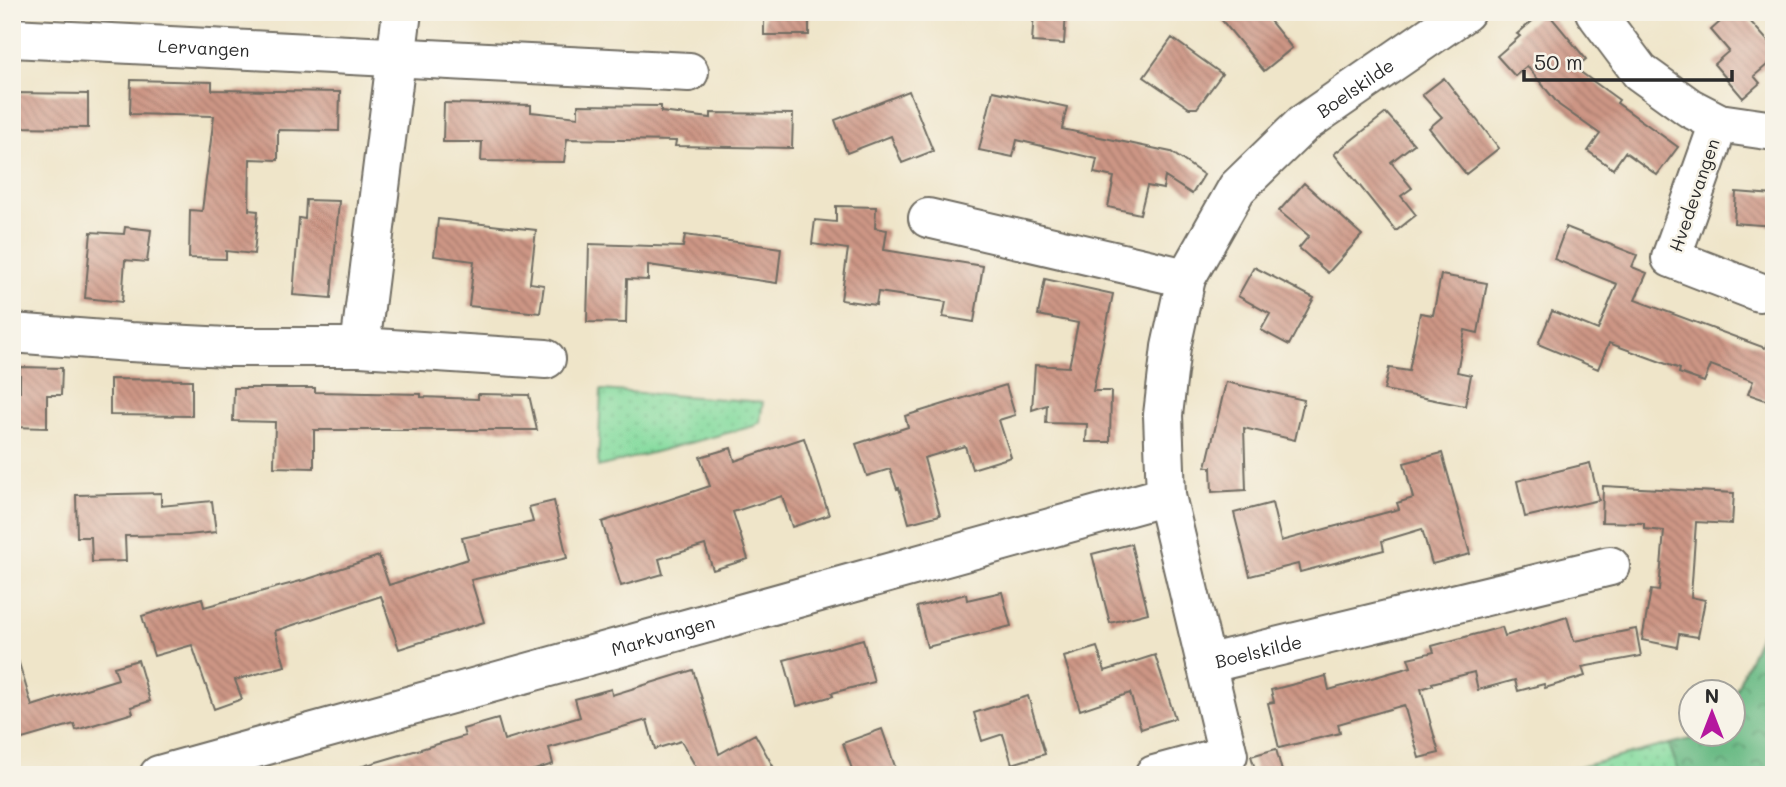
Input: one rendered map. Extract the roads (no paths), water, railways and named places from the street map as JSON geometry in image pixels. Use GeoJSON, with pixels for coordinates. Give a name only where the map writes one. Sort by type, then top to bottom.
{"type":"FeatureCollection","features":[{"type":"Feature","properties":{"kind":"street"},"geometry":{"type":"LineString","coordinates":[[360,347],[402,12]]}},
{"type":"Feature","properties":{"kind":"street","name":"Boelskilde"},"geometry":{"type":"LineString","coordinates":[[1465,12],[1303,124],[1237,188],[1186,278],[1171,347],[1163,415],[1166,496],[1206,664],[1610,566]]}},
{"type":"Feature","properties":{"kind":"street","name":"Hvedevangen"},"geometry":{"type":"LineString","coordinates":[[1595,12],[1640,72],[1690,108],[1719,123],[1774,131]]}},
{"type":"Feature","properties":{"kind":"street","name":"Lervangen"},"geometry":{"type":"LineString","coordinates":[[12,37],[688,72]]}},
{"type":"Feature","properties":{"kind":"street","name":"Hvedevangen"},"geometry":{"type":"LineString","coordinates":[[1719,123],[1671,258],[1759,292]]}},
{"type":"Feature","properties":{"kind":"street"},"geometry":{"type":"LineString","coordinates":[[928,218],[1186,278]]}},
{"type":"Feature","properties":{"kind":"street"},"geometry":{"type":"LineString","coordinates":[[12,333],[227,347],[360,347],[546,359]]}},
{"type":"Feature","properties":{"kind":"street","name":"Markvangen"},"geometry":{"type":"LineString","coordinates":[[159,775],[1166,496]]}},
{"type":"Feature","properties":{"kind":"street"},"geometry":{"type":"LineString","coordinates":[[1154,775],[1228,755],[1206,664]]}}]}
